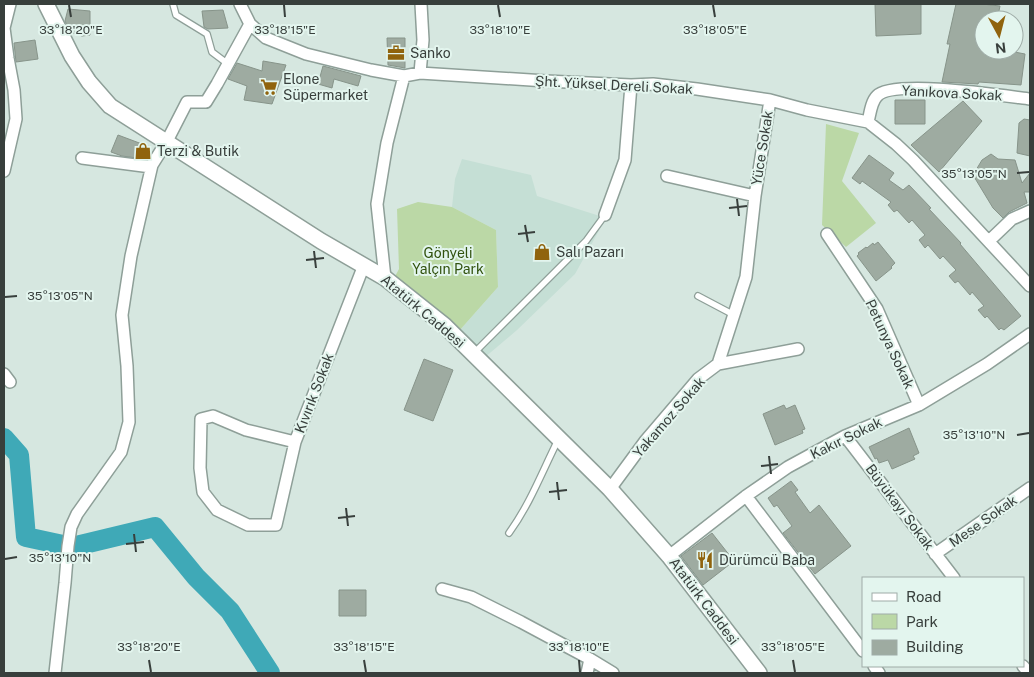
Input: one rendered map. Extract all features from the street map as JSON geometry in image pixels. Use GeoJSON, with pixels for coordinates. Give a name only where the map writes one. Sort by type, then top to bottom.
{"type":"FeatureCollection","features":[{"type":"Feature","properties":{"kind":"main road","name":"Atatürk Caddesi"},"geometry":{"type":"LineString","coordinates":[[46,4],[72,56],[89,82],[110,106],[321,241],[385,278],[444,325],[474,353],[610,489],[669,556],[759,673]]}},
{"type":"Feature","properties":{"kind":"street"},"geometry":{"type":"LineString","coordinates":[[4,171],[16,119],[14,90],[4,28],[10,4]]}},
{"type":"Feature","properties":{"kind":"street","name":"Şht. Yüksel Dereli Sokak"},"geometry":{"type":"LineString","coordinates":[[240,4],[250,24],[266,38],[306,54],[371,70],[404,76],[420,73],[546,81],[632,85],[653,84],[770,100],[807,110],[868,122],[913,160],[1030,286]]}},
{"type":"Feature","properties":{"kind":"street"},"geometry":{"type":"LineString","coordinates":[[420,73],[423,40],[422,4]]}},
{"type":"Feature","properties":{"kind":"street"},"geometry":{"type":"LineString","coordinates":[[55,673],[71,527],[77,514],[121,452],[129,422],[127,366],[122,315],[131,256],[152,167],[187,102],[206,102],[218,84],[250,24]]}},
{"type":"Feature","properties":{"kind":"street"},"geometry":{"type":"LineString","coordinates":[[385,278],[377,204],[387,143],[404,76]]}},
{"type":"Feature","properties":{"kind":"street"},"geometry":{"type":"LineString","coordinates":[[605,215],[625,160],[632,85]]}},
{"type":"Feature","properties":{"kind":"street","name":"Yanıkova Sokak"},"geometry":{"type":"LineString","coordinates":[[868,122],[876,96],[884,91],[915,88],[964,91],[1030,99]]}},
{"type":"Feature","properties":{"kind":"street","name":"Yüce Sokak"},"geometry":{"type":"LineString","coordinates":[[734,315],[746,277],[755,196],[770,100]]}},
{"type":"Feature","properties":{"kind":"street"},"geometry":{"type":"LineString","coordinates":[[82,158],[152,167]]}},
{"type":"Feature","properties":{"kind":"street"},"geometry":{"type":"LineString","coordinates":[[667,176],[755,196]]}},
{"type":"Feature","properties":{"kind":"street"},"geometry":{"type":"LineString","coordinates":[[989,241],[1012,219],[1030,211]]}},
{"type":"Feature","properties":{"kind":"street","name":"Petunya Sokak"},"geometry":{"type":"LineString","coordinates":[[827,234],[877,309],[919,405]]}},
{"type":"Feature","properties":{"kind":"street","name":"Kıvırık Sokak"},"geometry":{"type":"LineString","coordinates":[[295,442],[246,430],[213,416],[201,419],[200,468],[203,492],[217,510],[225,514],[248,524],[276,525],[295,442],[364,265]]}},
{"type":"Feature","properties":{"kind":"street"},"geometry":{"type":"LineString","coordinates":[[718,364],[734,315]]}},
{"type":"Feature","properties":{"kind":"street","name":"Kakır Sokak"},"geometry":{"type":"LineString","coordinates":[[669,556],[746,496],[788,468],[845,436],[919,405],[987,364],[1030,334]]}},
{"type":"Feature","properties":{"kind":"street","name":"Yakamoz Sokak"},"geometry":{"type":"LineString","coordinates":[[610,489],[646,440],[698,379],[718,364],[798,349]]}},
{"type":"Feature","properties":{"kind":"street","name":"Büyükayı Sokak"},"geometry":{"type":"LineString","coordinates":[[845,436],[953,577]]}},
{"type":"Feature","properties":{"kind":"street","name":"Mese Sokak"},"geometry":{"type":"LineString","coordinates":[[935,554],[1030,488]]}},
{"type":"Feature","properties":{"kind":"street"},"geometry":{"type":"LineString","coordinates":[[746,496],[862,650]]}},
{"type":"Feature","properties":{"kind":"street"},"geometry":{"type":"LineString","coordinates":[[442,589],[471,597],[521,622],[613,673]]}},
{"type":"Feature","properties":{"kind":"street"},"geometry":{"type":"LineString","coordinates":[[587,673],[590,659]]}},
{"type":"Feature","properties":{"kind":"lane"},"geometry":{"type":"LineString","coordinates":[[174,4],[176,15],[207,34],[212,52],[228,64]]}},
{"type":"Feature","properties":{"kind":"lane"},"geometry":{"type":"LineString","coordinates":[[474,353],[586,241],[605,215]]}},
{"type":"Feature","properties":{"kind":"lane"},"geometry":{"type":"LineString","coordinates":[[698,296],[734,315]]}},
{"type":"Feature","properties":{"kind":"lane"},"geometry":{"type":"LineString","coordinates":[[509,533],[538,484],[559,438]]}},
{"type":"Feature","properties":{"kind":"shaded area","name":"Salı Pazarı"},"geometry":{"type":"Polygon","coordinates":[[[462,159],[531,175],[537,196],[606,218],[575,274],[517,330],[484,358],[459,331],[498,287],[496,230],[452,207],[455,179],[462,159]]]}},
{"type":"Feature","properties":{"kind":"green space"},"geometry":{"type":"Polygon","coordinates":[[[826,124],[859,133],[842,181],[876,223],[846,247],[822,225],[826,124]]]}},
{"type":"Feature","properties":{"kind":"green space","name":"Gönyeli Yalçın Park"},"geometry":{"type":"Polygon","coordinates":[[[418,202],[452,207],[496,230],[498,287],[459,331],[392,282],[399,269],[397,209],[418,202]]]}},
{"type":"Feature","properties":{"kind":"building"},"geometry":{"type":"Polygon","coordinates":[[[875,4],[921,4],[921,34],[876,36],[875,4]]]}},
{"type":"Feature","properties":{"kind":"building"},"geometry":{"type":"Polygon","coordinates":[[[956,4],[1000,6],[999,10],[974,10],[974,60],[1024,60],[1025,54],[1021,85],[942,82],[950,44],[947,44],[956,4]]]}},
{"type":"Feature","properties":{"kind":"building"},"geometry":{"type":"Polygon","coordinates":[[[68,9],[90,11],[90,35],[82,36],[70,32],[65,21],[68,9]]]}},
{"type":"Feature","properties":{"kind":"building"},"geometry":{"type":"Polygon","coordinates":[[[223,10],[228,28],[208,29],[204,27],[202,11],[223,10]]]}},
{"type":"Feature","properties":{"kind":"building","name":"Sanko"},"geometry":{"type":"Polygon","coordinates":[[[387,38],[405,38],[405,68],[388,65],[387,38]]]}},
{"type":"Feature","properties":{"kind":"building"},"geometry":{"type":"Polygon","coordinates":[[[35,40],[38,59],[16,62],[14,43],[35,40]]]}},
{"type":"Feature","properties":{"kind":"building"},"geometry":{"type":"Polygon","coordinates":[[[263,61],[286,65],[272,104],[244,100],[247,86],[228,79],[237,63],[262,71],[263,61]]]}},
{"type":"Feature","properties":{"kind":"building"},"geometry":{"type":"Polygon","coordinates":[[[323,66],[361,76],[358,86],[334,79],[332,88],[318,84],[323,66]]]}},
{"type":"Feature","properties":{"kind":"building"},"geometry":{"type":"Polygon","coordinates":[[[895,100],[925,100],[925,124],[895,124],[895,100]]]}},
{"type":"Feature","properties":{"kind":"building"},"geometry":{"type":"Polygon","coordinates":[[[963,101],[982,121],[939,172],[911,145],[963,101]]]}},
{"type":"Feature","properties":{"kind":"building"},"geometry":{"type":"Polygon","coordinates":[[[1024,119],[1030,120],[1030,156],[1017,153],[1019,123],[1024,119]]]}},
{"type":"Feature","properties":{"kind":"building"},"geometry":{"type":"Polygon","coordinates":[[[118,135],[150,147],[145,159],[122,156],[111,152],[118,135]]]}},
{"type":"Feature","properties":{"kind":"building"},"geometry":{"type":"Polygon","coordinates":[[[991,154],[998,159],[1015,160],[1022,183],[1030,173],[1030,192],[1024,192],[1027,203],[1009,212],[1003,218],[993,208],[973,175],[982,160],[991,154]]]}},
{"type":"Feature","properties":{"kind":"building"},"geometry":{"type":"Polygon","coordinates":[[[869,155],[894,173],[889,180],[903,190],[909,185],[931,208],[929,209],[961,243],[1021,316],[1004,330],[1001,328],[999,330],[987,316],[985,318],[978,310],[984,306],[972,292],[970,295],[958,281],[955,283],[949,276],[956,270],[943,256],[940,259],[928,245],[925,248],[919,240],[925,235],[912,220],[909,223],[897,210],[894,212],[888,205],[891,202],[862,181],[860,184],[852,178],[869,155]]]}},
{"type":"Feature","properties":{"kind":"building"},"geometry":{"type":"Polygon","coordinates":[[[878,242],[895,263],[892,268],[876,281],[857,256],[866,247],[878,242]]]}},
{"type":"Feature","properties":{"kind":"building"},"geometry":{"type":"Polygon","coordinates":[[[424,359],[453,370],[433,421],[404,410],[424,359]]]}},
{"type":"Feature","properties":{"kind":"building"},"geometry":{"type":"Polygon","coordinates":[[[784,405],[786,409],[795,405],[805,429],[802,430],[803,433],[775,445],[763,414],[784,405]]]}},
{"type":"Feature","properties":{"kind":"building"},"geometry":{"type":"Polygon","coordinates":[[[909,428],[919,453],[913,456],[915,459],[892,469],[888,460],[879,463],[869,447],[909,428]]]}},
{"type":"Feature","properties":{"kind":"building"},"geometry":{"type":"Polygon","coordinates":[[[791,481],[798,490],[795,492],[810,513],[819,505],[851,546],[815,574],[783,533],[792,526],[777,505],[774,507],[768,498],[791,481]]]}},
{"type":"Feature","properties":{"kind":"building","name":"Dürümcü Baba"},"geometry":{"type":"Polygon","coordinates":[[[712,533],[734,561],[703,585],[681,556],[712,533]]]}},
{"type":"Feature","properties":{"kind":"building"},"geometry":{"type":"Polygon","coordinates":[[[339,590],[366,590],[366,616],[339,616],[339,590]]]}},
{"type":"Feature","properties":{"kind":"waterway"},"geometry":{"type":"LineString","coordinates":[[4,438],[19,455],[26,537],[63,545]]}},
{"type":"Feature","properties":{"kind":"waterway"},"geometry":{"type":"LineString","coordinates":[[76,546],[155,527],[196,577],[230,611],[270,673]]}},
{"type":"Feature","properties":{"kind":"place","name":"Sanko"},"geometry":{"type":"Point","coordinates":[396,53]}},
{"type":"Feature","properties":{"kind":"place","name":"Elone Süpermarket"},"geometry":{"type":"Point","coordinates":[269,87]}},
{"type":"Feature","properties":{"kind":"place","name":"Terzi & Butik"},"geometry":{"type":"Point","coordinates":[143,151]}},
{"type":"Feature","properties":{"kind":"place","name":"Salı Pazarı"},"geometry":{"type":"Point","coordinates":[542,252]}},
{"type":"Feature","properties":{"kind":"place","name":"Dürümcü Baba"},"geometry":{"type":"Point","coordinates":[705,560]}}]}
